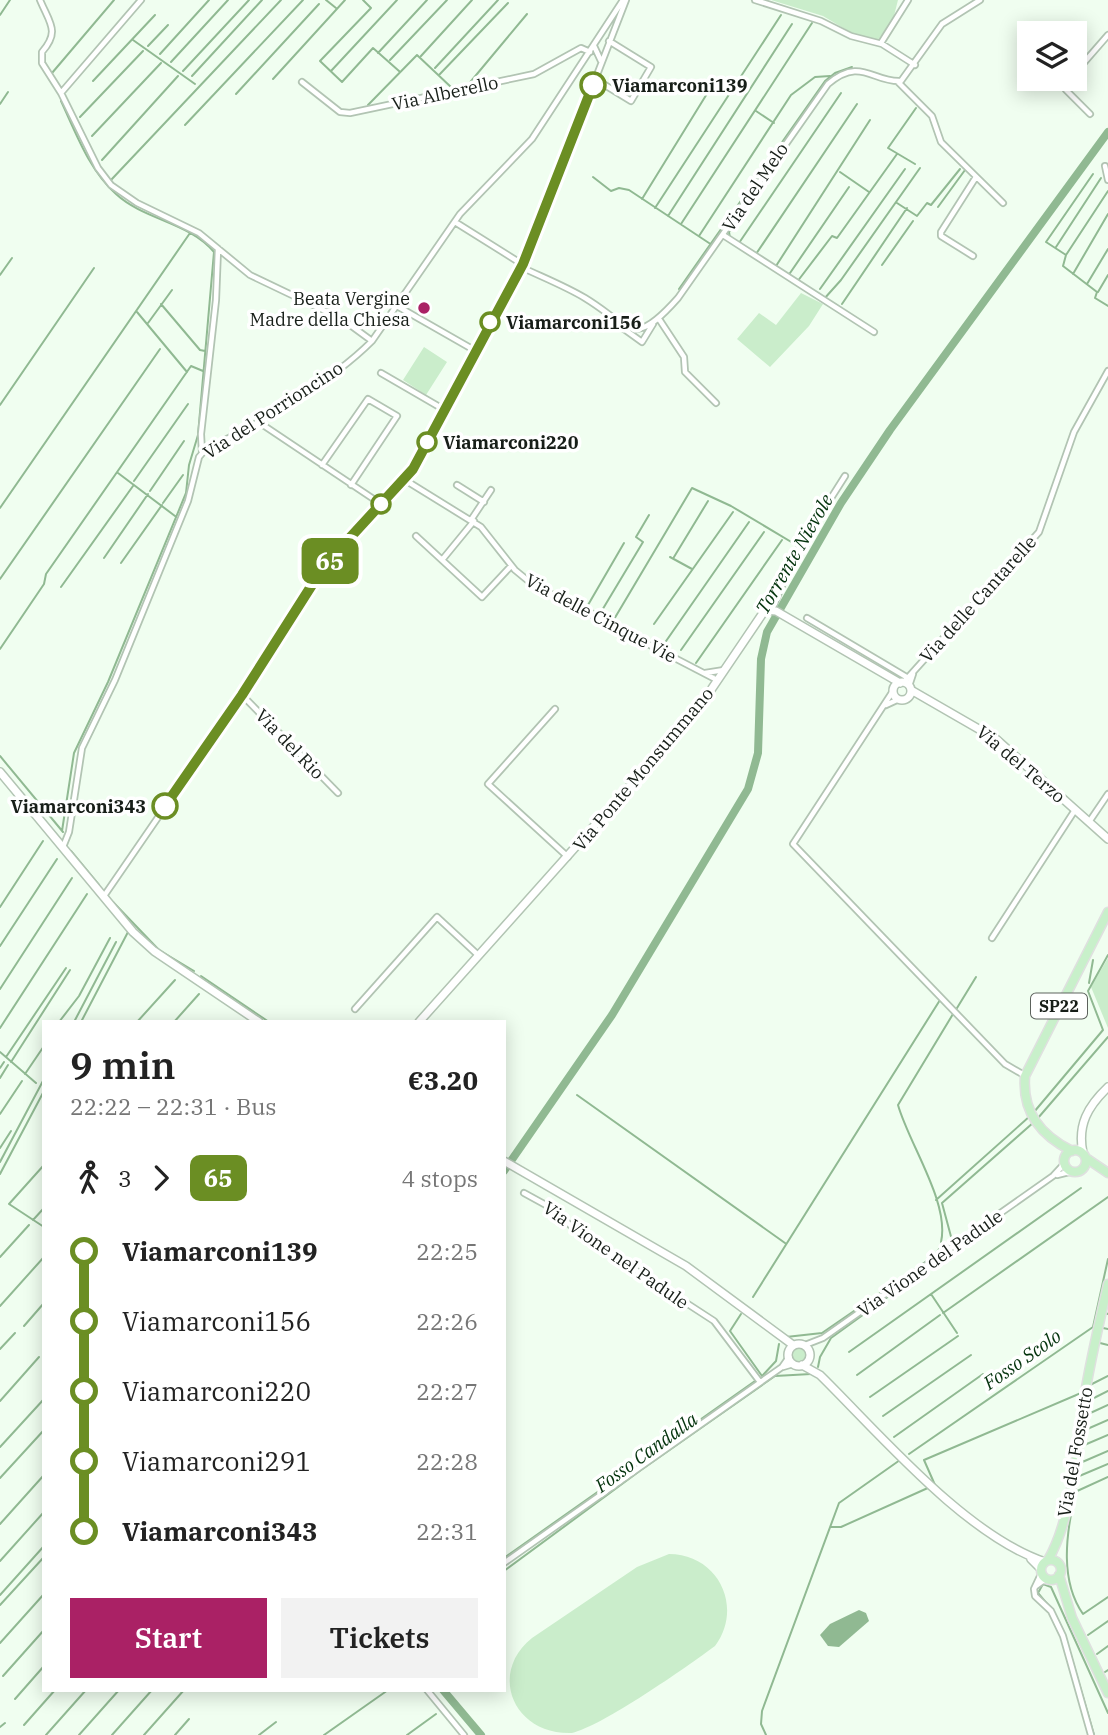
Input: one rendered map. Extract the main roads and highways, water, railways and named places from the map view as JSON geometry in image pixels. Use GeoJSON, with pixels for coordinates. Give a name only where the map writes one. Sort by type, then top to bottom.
{"type":"FeatureCollection","features":[{"type":"Feature","properties":{"kind":"main road","name":"Via Ponte Monsummano"},"geometry":{"type":"LineString","coordinates":[[421,1020],[568,857],[710,692],[765,610],[774,610],[884,670],[903,687]]}},
{"type":"Feature","properties":{"kind":"main road","name":"Via del Terzo"},"geometry":{"type":"LineString","coordinates":[[903,687],[928,698],[982,734],[1108,839]]}},
{"type":"Feature","properties":{"kind":"main road"},"geometry":{"type":"LineString","coordinates":[[899,699],[903,687]]}},
{"type":"Feature","properties":{"kind":"main road"},"geometry":{"type":"LineString","coordinates":[[0,772],[133,932],[154,951],[256,1020]]}},
{"type":"Feature","properties":{"kind":"main road","name":"SP22"},"geometry":{"type":"LineString","coordinates":[[1077,1170],[1074,1155],[1045,1133],[1033,1119],[1025,1103],[1025,1076],[1108,912]]}},
{"type":"Feature","properties":{"kind":"main road"},"geometry":{"type":"LineString","coordinates":[[1108,1087],[1089,1105],[1081,1139],[1074,1155],[1077,1170],[1108,1172]]}},
{"type":"Feature","properties":{"kind":"main road"},"geometry":{"type":"LineString","coordinates":[[1074,1155],[1108,1172]]}},
{"type":"Feature","properties":{"kind":"main road"},"geometry":{"type":"LineString","coordinates":[[506,1162],[686,1266],[774,1333],[802,1365],[820,1375],[939,1492],[988,1532],[1026,1554],[1047,1571],[1065,1599],[1108,1693]]}},
{"type":"Feature","properties":{"kind":"main road","name":"Via del Fossetto"},"geometry":{"type":"LineString","coordinates":[[1058,1538],[1108,1284]]}},
{"type":"Feature","properties":{"kind":"main road"},"geometry":{"type":"LineString","coordinates":[[791,1354],[805,1345],[820,1375]]}},
{"type":"Feature","properties":{"kind":"main road"},"geometry":{"type":"LineString","coordinates":[[802,1365],[810,1357]]}},
{"type":"Feature","properties":{"kind":"main road"},"geometry":{"type":"LineString","coordinates":[[1047,1571],[1058,1563],[1058,1538]]}},
{"type":"Feature","properties":{"kind":"main road"},"geometry":{"type":"LineString","coordinates":[[1047,1571],[1058,1538]]}},
{"type":"Feature","properties":{"kind":"waterway"},"geometry":{"type":"LineString","coordinates":[[0,15],[10,0]]}},
{"type":"Feature","properties":{"kind":"waterway"},"geometry":{"type":"LineString","coordinates":[[52,73],[114,0]]}},
{"type":"Feature","properties":{"kind":"waterway"},"geometry":{"type":"LineString","coordinates":[[160,54],[209,0]]}},
{"type":"Feature","properties":{"kind":"waterway"},"geometry":{"type":"LineString","coordinates":[[171,62],[228,0]]}},
{"type":"Feature","properties":{"kind":"waterway"},"geometry":{"type":"LineString","coordinates":[[183,71],[249,0]]}},
{"type":"Feature","properties":{"kind":"waterway"},"geometry":{"type":"LineString","coordinates":[[192,76],[262,0]]}},
{"type":"Feature","properties":{"kind":"waterway"},"geometry":{"type":"LineString","coordinates":[[111,180],[281,0]]}},
{"type":"Feature","properties":{"kind":"waterway"},"geometry":{"type":"LineString","coordinates":[[185,125],[303,0]]}},
{"type":"Feature","properties":{"kind":"waterway"},"geometry":{"type":"LineString","coordinates":[[326,0],[336,8]]}},
{"type":"Feature","properties":{"kind":"waterway"},"geometry":{"type":"LineString","coordinates":[[273,79],[345,0]]}},
{"type":"Feature","properties":{"kind":"waterway"},"geometry":{"type":"LineString","coordinates":[[363,0],[371,8],[320,61],[342,82],[373,48],[399,71]]}},
{"type":"Feature","properties":{"kind":"waterway"},"geometry":{"type":"LineString","coordinates":[[331,71],[397,0]]}},
{"type":"Feature","properties":{"kind":"waterway"},"geometry":{"type":"LineString","coordinates":[[378,53],[427,0]]}},
{"type":"Feature","properties":{"kind":"waterway"},"geometry":{"type":"LineString","coordinates":[[390,60],[447,0]]}},
{"type":"Feature","properties":{"kind":"waterway"},"geometry":{"type":"LineString","coordinates":[[421,56],[472,0]]}},
{"type":"Feature","properties":{"kind":"waterway"},"geometry":{"type":"LineString","coordinates":[[435,68],[498,0]]}},
{"type":"Feature","properties":{"kind":"waterway"},"geometry":{"type":"LineString","coordinates":[[439,75],[508,3]]}},
{"type":"Feature","properties":{"kind":"waterway"},"geometry":{"type":"LineString","coordinates":[[236,94],[319,4]]}},
{"type":"Feature","properties":{"kind":"waterway"},"geometry":{"type":"LineString","coordinates":[[467,86],[527,14]]}},
{"type":"Feature","properties":{"kind":"waterway"},"geometry":{"type":"LineString","coordinates":[[93,81],[155,15]]}},
{"type":"Feature","properties":{"kind":"waterway"},"geometry":{"type":"LineString","coordinates":[[655,208],[781,15]]}},
{"type":"Feature","properties":{"kind":"waterway"},"geometry":{"type":"LineString","coordinates":[[681,224],[812,23]]}},
{"type":"Feature","properties":{"kind":"waterway"},"geometry":{"type":"LineString","coordinates":[[668,216],[792,24]]}},
{"type":"Feature","properties":{"kind":"waterway"},"geometry":{"type":"LineString","coordinates":[[148,46],[168,25]]}},
{"type":"Feature","properties":{"kind":"waterway"},"geometry":{"type":"LineString","coordinates":[[133,40],[195,84]]}},
{"type":"Feature","properties":{"kind":"waterway"},"geometry":{"type":"LineString","coordinates":[[80,117],[143,51]]}},
{"type":"Feature","properties":{"kind":"waterway"},"geometry":{"type":"LineString","coordinates":[[368,105],[417,55],[452,88]]}},
{"type":"Feature","properties":{"kind":"waterway"},"geometry":{"type":"LineString","coordinates":[[92,136],[161,63]]}},
{"type":"Feature","properties":{"kind":"waterway"},"geometry":{"type":"LineString","coordinates":[[679,289],[825,81],[835,73],[852,67]]}},
{"type":"Feature","properties":{"kind":"waterway"},"geometry":{"type":"LineString","coordinates":[[102,160],[178,76]]}},
{"type":"Feature","properties":{"kind":"waterway"},"geometry":{"type":"LineString","coordinates":[[699,236],[791,95],[815,77],[830,76]]}},
{"type":"Feature","properties":{"kind":"waterway"},"geometry":{"type":"LineString","coordinates":[[642,199],[713,84]]}},
{"type":"Feature","properties":{"kind":"waterway"},"geometry":{"type":"LineString","coordinates":[[0,104],[8,92]]}},
{"type":"Feature","properties":{"kind":"waterway"},"geometry":{"type":"LineString","coordinates":[[739,243],[841,93]]}},
{"type":"Feature","properties":{"kind":"waterway"},"geometry":{"type":"LineString","coordinates":[[61,101],[98,174],[116,194],[140,210],[192,234],[214,252],[198,435],[189,465],[186,493],[108,682],[74,753],[62,831]]}},
{"type":"Feature","properties":{"kind":"waterway"},"geometry":{"type":"LineString","coordinates":[[756,254],[857,104]]}},
{"type":"Feature","properties":{"kind":"waterway"},"geometry":{"type":"LineString","coordinates":[[915,164],[888,148],[916,108]]}},
{"type":"Feature","properties":{"kind":"waterway"},"geometry":{"type":"LineString","coordinates":[[756,111],[774,123]]}},
{"type":"Feature","properties":{"kind":"waterway"},"geometry":{"type":"LineString","coordinates":[[776,266],[870,120]]}},
{"type":"Feature","properties":{"kind":"waterway","name":"Torrente Nievole"},"geometry":{"type":"LineString","coordinates":[[506,1168],[612,1015],[748,789],[758,753],[761,659],[767,632],[841,503],[890,430],[1108,132]]}},
{"type":"Feature","properties":{"kind":"waterway"},"geometry":{"type":"LineString","coordinates":[[797,282],[832,236],[837,238],[897,154]]}},
{"type":"Feature","properties":{"kind":"waterway"},"geometry":{"type":"LineString","coordinates":[[730,238],[729,232],[779,158]]}},
{"type":"Feature","properties":{"kind":"waterway"},"geometry":{"type":"LineString","coordinates":[[824,299],[841,280],[920,168]]}},
{"type":"Feature","properties":{"kind":"waterway"},"geometry":{"type":"LineString","coordinates":[[820,289],[905,169]]}},
{"type":"Feature","properties":{"kind":"waterway"},"geometry":{"type":"LineString","coordinates":[[897,203],[917,216],[927,203],[931,205],[960,169]]}},
{"type":"Feature","properties":{"kind":"waterway"},"geometry":{"type":"LineString","coordinates":[[938,207],[965,170]]}},
{"type":"Feature","properties":{"kind":"waterway"},"geometry":{"type":"LineString","coordinates":[[840,172],[869,192]]}},
{"type":"Feature","properties":{"kind":"waterway"},"geometry":{"type":"LineString","coordinates":[[1093,174],[1046,242],[1066,255],[1063,266],[1097,292],[1095,298],[1108,306]]}},
{"type":"Feature","properties":{"kind":"waterway"},"geometry":{"type":"LineString","coordinates":[[593,177],[611,191],[619,188],[629,190],[712,245]]}},
{"type":"Feature","properties":{"kind":"waterway"},"geometry":{"type":"LineString","coordinates":[[1056,247],[1101,178]]}},
{"type":"Feature","properties":{"kind":"waterway"},"geometry":{"type":"LineString","coordinates":[[788,276],[849,187]]}},
{"type":"Feature","properties":{"kind":"waterway"},"geometry":{"type":"LineString","coordinates":[[1066,255],[1108,191]]}},
{"type":"Feature","properties":{"kind":"waterway"},"geometry":{"type":"LineString","coordinates":[[842,304],[907,208]]}},
{"type":"Feature","properties":{"kind":"waterway"},"geometry":{"type":"LineString","coordinates":[[1073,274],[1108,214]]}},
{"type":"Feature","properties":{"kind":"waterway"},"geometry":{"type":"LineString","coordinates":[[882,265],[913,221]]}},
{"type":"Feature","properties":{"kind":"waterway"},"geometry":{"type":"LineString","coordinates":[[0,508],[190,233]]}},
{"type":"Feature","properties":{"kind":"waterway"},"geometry":{"type":"LineString","coordinates":[[1087,284],[1108,249]]}},
{"type":"Feature","properties":{"kind":"waterway"},"geometry":{"type":"LineString","coordinates":[[0,275],[12,258]]}},
{"type":"Feature","properties":{"kind":"waterway"},"geometry":{"type":"LineString","coordinates":[[0,405],[94,268]]}},
{"type":"Feature","properties":{"kind":"waterway"},"geometry":{"type":"LineString","coordinates":[[1098,292],[1108,275]]}},
{"type":"Feature","properties":{"kind":"waterway"},"geometry":{"type":"LineString","coordinates":[[148,323],[172,290]]}},
{"type":"Feature","properties":{"kind":"waterway"},"geometry":{"type":"LineString","coordinates":[[161,304],[200,350],[205,351]]}},
{"type":"Feature","properties":{"kind":"waterway"},"geometry":{"type":"LineString","coordinates":[[137,312],[187,372]]}},
{"type":"Feature","properties":{"kind":"waterway"},"geometry":{"type":"LineString","coordinates":[[850,314],[871,328]]}},
{"type":"Feature","properties":{"kind":"waterway"},"geometry":{"type":"LineString","coordinates":[[0,579],[160,349]]}},
{"type":"Feature","properties":{"kind":"waterway"},"geometry":{"type":"LineString","coordinates":[[0,649],[44,584],[46,574],[191,366],[203,371]]}},
{"type":"Feature","properties":{"kind":"waterway"},"geometry":{"type":"LineString","coordinates":[[134,481],[188,404]]}},
{"type":"Feature","properties":{"kind":"waterway"},"geometry":{"type":"LineString","coordinates":[[150,491],[184,441]]}},
{"type":"Feature","properties":{"kind":"waterway"},"geometry":{"type":"LineString","coordinates":[[118,473],[175,516]]}},
{"type":"Feature","properties":{"kind":"waterway"},"geometry":{"type":"LineString","coordinates":[[163,503],[183,475]]}},
{"type":"Feature","properties":{"kind":"waterway"},"geometry":{"type":"LineString","coordinates":[[61,587],[133,486]]}},
{"type":"Feature","properties":{"kind":"waterway"},"geometry":{"type":"LineString","coordinates":[[574,601],[613,621],[692,488],[731,506],[798,546]]}},
{"type":"Feature","properties":{"kind":"waterway"},"geometry":{"type":"LineString","coordinates":[[104,558],[148,494]]}},
{"type":"Feature","properties":{"kind":"waterway"},"geometry":{"type":"LineString","coordinates":[[674,557],[708,501]]}},
{"type":"Feature","properties":{"kind":"waterway"},"geometry":{"type":"LineString","coordinates":[[121,563],[162,505]]}},
{"type":"Feature","properties":{"kind":"waterway"},"geometry":{"type":"LineString","coordinates":[[654,624],[733,512]]}},
{"type":"Feature","properties":{"kind":"waterway"},"geometry":{"type":"LineString","coordinates":[[601,612],[643,542],[636,537],[649,515]]}},
{"type":"Feature","properties":{"kind":"waterway"},"geometry":{"type":"LineString","coordinates":[[664,644],[749,522]]}},
{"type":"Feature","properties":{"kind":"waterway"},"geometry":{"type":"LineString","coordinates":[[681,650],[764,532]]}},
{"type":"Feature","properties":{"kind":"waterway"},"geometry":{"type":"LineString","coordinates":[[696,663],[782,540]]}},
{"type":"Feature","properties":{"kind":"waterway"},"geometry":{"type":"LineString","coordinates":[[588,605],[624,543]]}},
{"type":"Feature","properties":{"kind":"waterway"},"geometry":{"type":"LineString","coordinates":[[670,557],[692,569]]}},
{"type":"Feature","properties":{"kind":"waterway"},"geometry":{"type":"LineString","coordinates":[[0,756],[63,832]]}},
{"type":"Feature","properties":{"kind":"waterway"},"geometry":{"type":"LineString","coordinates":[[0,907],[43,841]]}},
{"type":"Feature","properties":{"kind":"waterway"},"geometry":{"type":"LineString","coordinates":[[71,851],[99,885]]}},
{"type":"Feature","properties":{"kind":"waterway"},"geometry":{"type":"LineString","coordinates":[[0,946],[57,859]]}},
{"type":"Feature","properties":{"kind":"waterway"},"geometry":{"type":"LineString","coordinates":[[0,989],[72,878]]}},
{"type":"Feature","properties":{"kind":"waterway"},"geometry":{"type":"LineString","coordinates":[[0,1028],[87,894]]}},
{"type":"Feature","properties":{"kind":"waterway"},"geometry":{"type":"LineString","coordinates":[[113,902],[159,950],[194,971]]}},
{"type":"Feature","properties":{"kind":"waterway"},"geometry":{"type":"LineString","coordinates":[[82,1020],[128,932]]}},
{"type":"Feature","properties":{"kind":"waterway"},"geometry":{"type":"LineString","coordinates":[[61,1020],[79,996],[110,938]]}},
{"type":"Feature","properties":{"kind":"waterway"},"geometry":{"type":"LineString","coordinates":[[75,1020],[116,942]]}},
{"type":"Feature","properties":{"kind":"waterway"},"geometry":{"type":"LineString","coordinates":[[1034,1112],[1103,1030],[1088,991],[1108,955]]}},
{"type":"Feature","properties":{"kind":"waterway"},"geometry":{"type":"LineString","coordinates":[[1089,983],[1093,960]]}},
{"type":"Feature","properties":{"kind":"waterway"},"geometry":{"type":"LineString","coordinates":[[6,1057],[66,968]]}},
{"type":"Feature","properties":{"kind":"waterway"},"geometry":{"type":"LineString","coordinates":[[11,1062],[70,970]]}},
{"type":"Feature","properties":{"kind":"waterway"},"geometry":{"type":"LineString","coordinates":[[201,976],[266,1020]]}},
{"type":"Feature","properties":{"kind":"waterway"},"geometry":{"type":"LineString","coordinates":[[957,1008],[976,977]]}},
{"type":"Feature","properties":{"kind":"waterway"},"geometry":{"type":"LineString","coordinates":[[139,1020],[175,980]]}},
{"type":"Feature","properties":{"kind":"waterway"},"geometry":{"type":"LineString","coordinates":[[176,1020],[199,994]]}},
{"type":"Feature","properties":{"kind":"waterway"},"geometry":{"type":"LineString","coordinates":[[753,1297],[940,1000]]}},
{"type":"Feature","properties":{"kind":"waterway"},"geometry":{"type":"LineString","coordinates":[[941,1242],[940,1210],[898,1105],[953,1014]]}},
{"type":"Feature","properties":{"kind":"waterway","name":"Fosso Candalla"},"geometry":{"type":"LineString","coordinates":[[1038,1118],[1108,1037]]}},
{"type":"Feature","properties":{"kind":"waterway"},"geometry":{"type":"LineString","coordinates":[[25,1074],[42,1049]]}},
{"type":"Feature","properties":{"kind":"waterway"},"geometry":{"type":"LineString","coordinates":[[0,1052],[36,1083]]}},
{"type":"Feature","properties":{"kind":"waterway"},"geometry":{"type":"LineString","coordinates":[[0,1068],[4,1062]]}},
{"type":"Feature","properties":{"kind":"waterway"},"geometry":{"type":"LineString","coordinates":[[0,1078],[8,1065]]}},
{"type":"Feature","properties":{"kind":"waterway"},"geometry":{"type":"LineString","coordinates":[[0,1114],[22,1081]]}},
{"type":"Feature","properties":{"kind":"waterway"},"geometry":{"type":"LineString","coordinates":[[0,1162],[42,1083]]}},
{"type":"Feature","properties":{"kind":"waterway"},"geometry":{"type":"LineString","coordinates":[[0,1174],[42,1095]]}},
{"type":"Feature","properties":{"kind":"waterway"},"geometry":{"type":"LineString","coordinates":[[577,1095],[785,1243]]}},
{"type":"Feature","properties":{"kind":"waterway"},"geometry":{"type":"LineString","coordinates":[[936,1200],[1030,1116]]}},
{"type":"Feature","properties":{"kind":"waterway","name":"Fosso Candalla"},"geometry":{"type":"LineString","coordinates":[[953,1244],[942,1203],[1034,1122]]}},
{"type":"Feature","properties":{"kind":"waterway"},"geometry":{"type":"LineString","coordinates":[[0,1148],[11,1131]]}},
{"type":"Feature","properties":{"kind":"waterway"},"geometry":{"type":"LineString","coordinates":[[42,1167],[9,1204],[42,1226]]}},
{"type":"Feature","properties":{"kind":"waterway"},"geometry":{"type":"LineString","coordinates":[[849,1352],[1081,1188]]}},
{"type":"Feature","properties":{"kind":"waterway"},"geometry":{"type":"LineString","coordinates":[[943,1313],[1108,1197]]}},
{"type":"Feature","properties":{"kind":"waterway"},"geometry":{"type":"LineString","coordinates":[[33,1220],[42,1210]]}},
{"type":"Feature","properties":{"kind":"waterway"},"geometry":{"type":"LineString","coordinates":[[0,1257],[29,1225]]}},
{"type":"Feature","properties":{"kind":"waterway"},"geometry":{"type":"LineString","coordinates":[[786,1337],[822,1333],[934,1256],[939,1249]]}},
{"type":"Feature","properties":{"kind":"waterway","name":"Fosso Candalla"},"geometry":{"type":"LineString","coordinates":[[818,1367],[820,1357],[831,1338],[954,1249]]}},
{"type":"Feature","properties":{"kind":"waterway"},"geometry":{"type":"LineString","coordinates":[[0,1306],[42,1259]]}},
{"type":"Feature","properties":{"kind":"waterway","name":"Fosso Scolo"},"geometry":{"type":"LineString","coordinates":[[909,1454],[1093,1327],[1108,1259]]}},
{"type":"Feature","properties":{"kind":"waterway"},"geometry":{"type":"LineString","coordinates":[[931,1294],[957,1333]]}},
{"type":"Feature","properties":{"kind":"waterway"},"geometry":{"type":"LineString","coordinates":[[24,1326],[42,1305]]}},
{"type":"Feature","properties":{"kind":"waterway"},"geometry":{"type":"LineString","coordinates":[[741,1314],[730,1331],[762,1376]]}},
{"type":"Feature","properties":{"kind":"waterway"},"geometry":{"type":"LineString","coordinates":[[857,1375],[940,1315]]}},
{"type":"Feature","properties":{"kind":"waterway"},"geometry":{"type":"LineString","coordinates":[[1103,1328],[1108,1329]]}},
{"type":"Feature","properties":{"kind":"waterway"},"geometry":{"type":"LineString","coordinates":[[0,1349],[15,1333]]}},
{"type":"Feature","properties":{"kind":"waterway"},"geometry":{"type":"LineString","coordinates":[[870,1397],[958,1336]]}},
{"type":"Feature","properties":{"kind":"waterway"},"geometry":{"type":"LineString","coordinates":[[1100,1343],[1108,1345]]}},
{"type":"Feature","properties":{"kind":"waterway"},"geometry":{"type":"LineString","coordinates":[[763,1375],[776,1361],[779,1344]]}},
{"type":"Feature","properties":{"kind":"waterway"},"geometry":{"type":"LineString","coordinates":[[883,1416],[971,1355]]}},
{"type":"Feature","properties":{"kind":"waterway"},"geometry":{"type":"LineString","coordinates":[[0,1401],[39,1357]]}},
{"type":"Feature","properties":{"kind":"waterway","name":"Fosso Candalla"},"geometry":{"type":"LineString","coordinates":[[506,1570],[775,1376],[811,1374]]}},
{"type":"Feature","properties":{"kind":"waterway"},"geometry":{"type":"LineString","coordinates":[[894,1437],[983,1374]]}},
{"type":"Feature","properties":{"kind":"waterway"},"geometry":{"type":"LineString","coordinates":[[1090,1385],[1108,1376]]}},
{"type":"Feature","properties":{"kind":"waterway"},"geometry":{"type":"LineString","coordinates":[[506,1557],[755,1381]]}},
{"type":"Feature","properties":{"kind":"waterway"},"geometry":{"type":"LineString","coordinates":[[1090,1400],[1108,1391]]}},
{"type":"Feature","properties":{"kind":"waterway"},"geometry":{"type":"LineString","coordinates":[[935,1485],[924,1460],[1081,1393]]}},
{"type":"Feature","properties":{"kind":"waterway"},"geometry":{"type":"LineString","coordinates":[[0,1447],[42,1401]]}},
{"type":"Feature","properties":{"kind":"waterway"},"geometry":{"type":"LineString","coordinates":[[1086,1415],[1108,1405]]}},
{"type":"Feature","properties":{"kind":"waterway"},"geometry":{"type":"LineString","coordinates":[[1085,1430],[1108,1420]]}},
{"type":"Feature","properties":{"kind":"waterway"},"geometry":{"type":"LineString","coordinates":[[0,1478],[42,1432]]}},
{"type":"Feature","properties":{"kind":"waterway"},"geometry":{"type":"LineString","coordinates":[[1082,1446],[1108,1435]]}},
{"type":"Feature","properties":{"kind":"waterway"},"geometry":{"type":"LineString","coordinates":[[1080,1463],[1108,1451]]}},
{"type":"Feature","properties":{"kind":"waterway"},"geometry":{"type":"LineString","coordinates":[[766,1735],[761,1724],[762,1711],[839,1503],[900,1460]]}},
{"type":"Feature","properties":{"kind":"waterway"},"geometry":{"type":"LineString","coordinates":[[1077,1477],[1108,1464]]}},
{"type":"Feature","properties":{"kind":"waterway"},"geometry":{"type":"LineString","coordinates":[[0,1524],[42,1477]]}},
{"type":"Feature","properties":{"kind":"waterway"},"geometry":{"type":"LineString","coordinates":[[1075,1492],[1108,1477]]}},
{"type":"Feature","properties":{"kind":"waterway"},"geometry":{"type":"LineString","coordinates":[[831,1527],[841,1527],[930,1487]]}},
{"type":"Feature","properties":{"kind":"waterway"},"geometry":{"type":"LineString","coordinates":[[1074,1499],[1067,1543],[1071,1587],[1083,1614],[1108,1597]]}},
{"type":"Feature","properties":{"kind":"waterway"},"geometry":{"type":"LineString","coordinates":[[0,1561],[42,1514]]}},
{"type":"Feature","properties":{"kind":"waterway"},"geometry":{"type":"LineString","coordinates":[[0,1595],[42,1548]]}},
{"type":"Feature","properties":{"kind":"waterway"},"geometry":{"type":"LineString","coordinates":[[0,1605],[42,1559]]}},
{"type":"Feature","properties":{"kind":"waterway"},"geometry":{"type":"LineString","coordinates":[[1053,1611],[1038,1593],[1043,1584],[1051,1587],[1108,1713]]}},
{"type":"Feature","properties":{"kind":"waterway"},"geometry":{"type":"LineString","coordinates":[[0,1643],[42,1596]]}},
{"type":"Feature","properties":{"kind":"waterway"},"geometry":{"type":"LineString","coordinates":[[1056,1616],[1065,1635],[1094,1735]]}},
{"type":"Feature","properties":{"kind":"waterway"},"geometry":{"type":"LineString","coordinates":[[1088,1635],[1108,1621]]}},
{"type":"Feature","properties":{"kind":"waterway"},"geometry":{"type":"LineString","coordinates":[[3,1676],[42,1632]]}},
{"type":"Feature","properties":{"kind":"waterway"},"geometry":{"type":"LineString","coordinates":[[1097,1654],[1108,1646]]}},
{"type":"Feature","properties":{"kind":"waterway"},"geometry":{"type":"LineString","coordinates":[[15,1699],[42,1668]]}},
{"type":"Feature","properties":{"kind":"waterway"},"geometry":{"type":"LineString","coordinates":[[24,1725],[53,1692]]}},
{"type":"Feature","properties":{"kind":"waterway"},"geometry":{"type":"LineString","coordinates":[[46,1735],[84,1692]]}},
{"type":"Feature","properties":{"kind":"waterway"},"geometry":{"type":"LineString","coordinates":[[79,1735],[117,1692]]}},
{"type":"Feature","properties":{"kind":"waterway"},"geometry":{"type":"LineString","coordinates":[[112,1735],[150,1692]]}},
{"type":"Feature","properties":{"kind":"waterway"},"geometry":{"type":"LineString","coordinates":[[144,1735],[182,1692]]}},
{"type":"Feature","properties":{"kind":"waterway","name":"Fosso Candalla"},"geometry":{"type":"LineString","coordinates":[[324,1735],[385,1692]]}},
{"type":"Feature","properties":{"kind":"waterway","name":"Torrente Nievole"},"geometry":{"type":"LineString","coordinates":[[445,1692],[481,1735]]}},
{"type":"Feature","properties":{"kind":"waterway"},"geometry":{"type":"LineString","coordinates":[[407,1735],[436,1714]]}},
{"type":"Feature","properties":{"kind":"waterway"},"geometry":{"type":"LineString","coordinates":[[175,1735],[189,1719]]}},
{"type":"Feature","properties":{"kind":"waterway"},"geometry":{"type":"LineString","coordinates":[[259,1735],[276,1722]]}},
{"type":"Feature","properties":{"kind":"waterway"},"geometry":{"type":"LineString","coordinates":[[0,1727],[5,1723]]}},
{"type":"Feature","properties":{"kind":"place","name":"Viamarconi139"},"geometry":{"type":"Point","coordinates":[593,85]}},
{"type":"Feature","properties":{"kind":"place","name":"Beata Vergine Madre della Chiesa"},"geometry":{"type":"Point","coordinates":[424,308]}},
{"type":"Feature","properties":{"kind":"place","name":"Viamarconi156"},"geometry":{"type":"Point","coordinates":[490,322]}},
{"type":"Feature","properties":{"kind":"place","name":"Viamarconi220"},"geometry":{"type":"Point","coordinates":[427,442]}},
{"type":"Feature","properties":{"kind":"place","name":"Viamarconi343"},"geometry":{"type":"Point","coordinates":[165,806]}}]}
